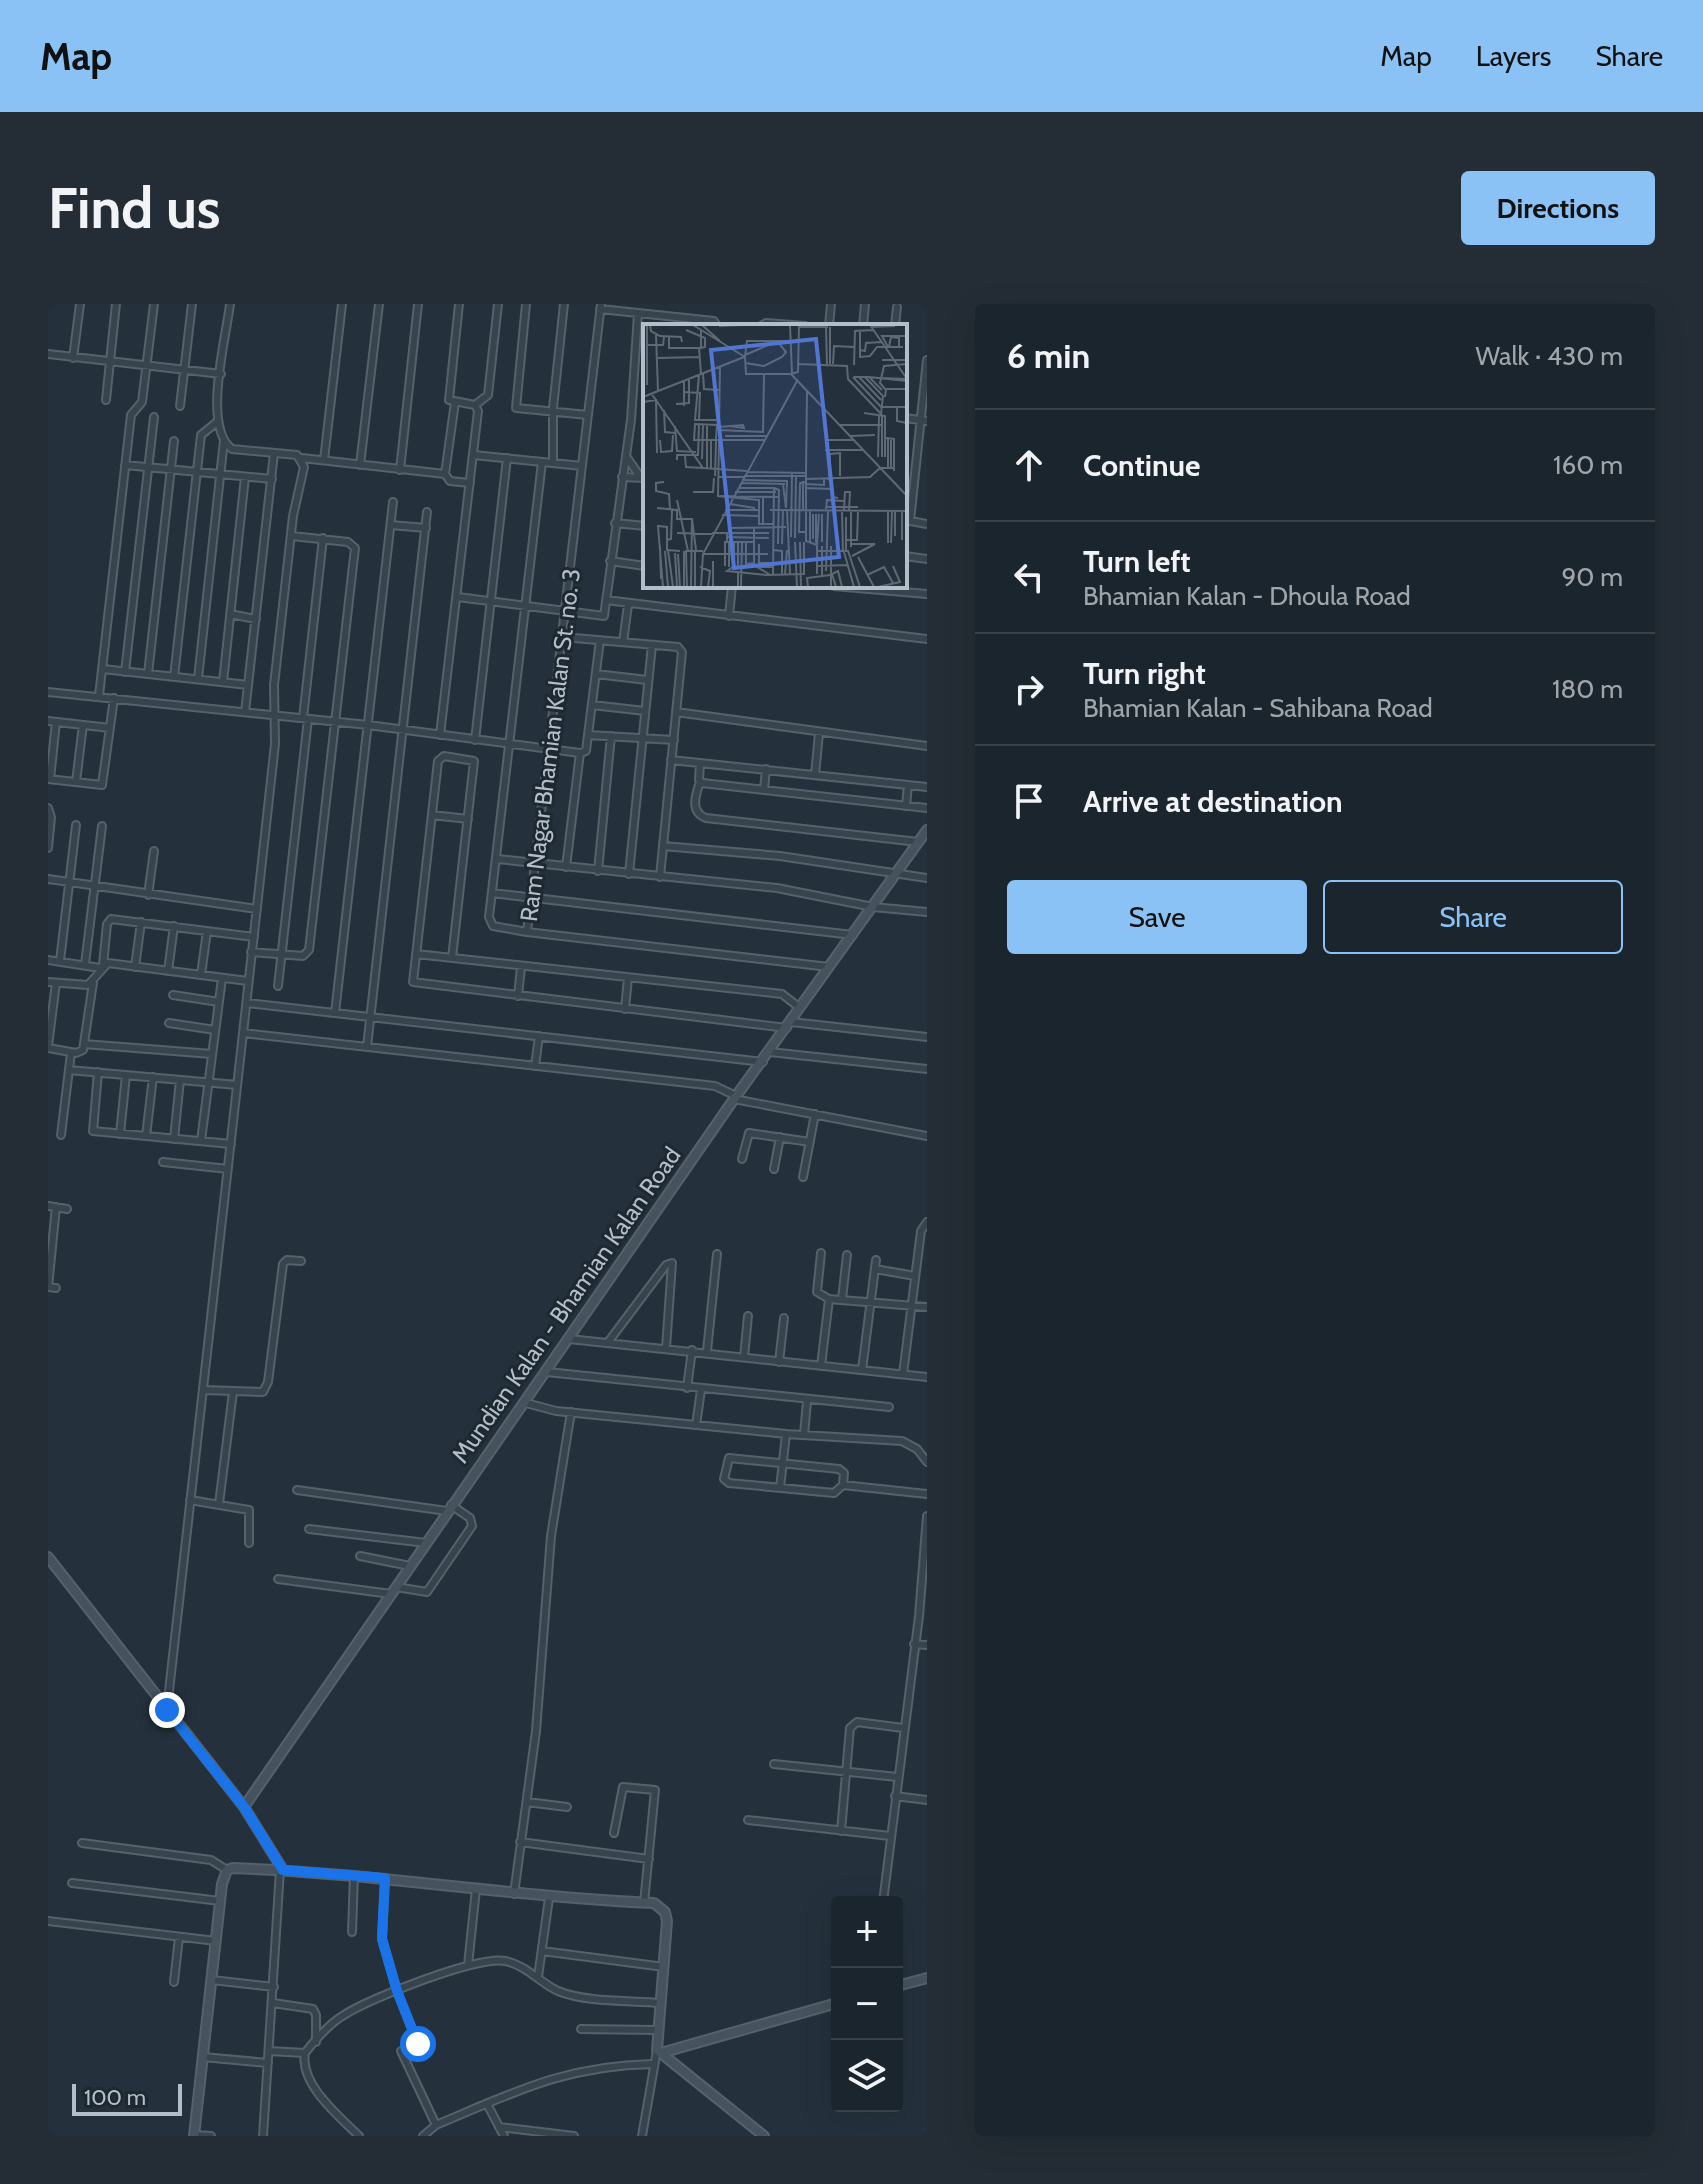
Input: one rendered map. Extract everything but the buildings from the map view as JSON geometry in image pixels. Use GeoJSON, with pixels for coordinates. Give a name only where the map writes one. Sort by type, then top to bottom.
{"type":"FeatureCollection","features":[{"type":"Feature","properties":{"kind":"street"},"geometry":{"type":"LineString","coordinates":[[73,358],[80,304]]}},
{"type":"Feature","properties":{"kind":"street"},"geometry":{"type":"LineString","coordinates":[[106,400],[116,304]]}},
{"type":"Feature","properties":{"kind":"street"},"geometry":{"type":"LineString","coordinates":[[99,696],[131,415],[142,402],[154,304]]}},
{"type":"Feature","properties":{"kind":"street"},"geometry":{"type":"LineString","coordinates":[[180,406],[192,304]]}},
{"type":"Feature","properties":{"kind":"street"},"geometry":{"type":"LineString","coordinates":[[230,304],[217,422],[224,440],[232,449],[445,474]]}},
{"type":"Feature","properties":{"kind":"street"},"geometry":{"type":"LineString","coordinates":[[324,460],[342,304]]}},
{"type":"Feature","properties":{"kind":"street"},"geometry":{"type":"LineString","coordinates":[[360,465],[379,304]]}},
{"type":"Feature","properties":{"kind":"street"},"geometry":{"type":"LineString","coordinates":[[400,470],[418,304]]}},
{"type":"Feature","properties":{"kind":"street"},"geometry":{"type":"LineString","coordinates":[[459,304],[449,396],[455,402],[475,405],[488,395],[498,304]]}},
{"type":"Feature","properties":{"kind":"street"},"geometry":{"type":"LineString","coordinates":[[526,304],[515,405],[518,410],[588,415]]}},
{"type":"Feature","properties":{"kind":"street"},"geometry":{"type":"LineString","coordinates":[[553,463],[553,412],[564,304]]}},
{"type":"Feature","properties":{"kind":"street"},"geometry":{"type":"LineString","coordinates":[[829,324],[831,304]]}},
{"type":"Feature","properties":{"kind":"street"},"geometry":{"type":"LineString","coordinates":[[863,324],[865,304]]}},
{"type":"Feature","properties":{"kind":"street"},"geometry":{"type":"LineString","coordinates":[[600,307],[714,321],[716,324]]}},
{"type":"Feature","properties":{"kind":"street","name":"Ram Nagar Bhamian Kalan St. no. 3"},"geometry":{"type":"LineString","coordinates":[[600,307],[527,932],[829,967]]}},
{"type":"Feature","properties":{"kind":"street"},"geometry":{"type":"LineString","coordinates":[[895,324],[897,307]]}},
{"type":"Feature","properties":{"kind":"street"},"geometry":{"type":"LineString","coordinates":[[458,597],[604,616],[634,387],[638,314]]}},
{"type":"Feature","properties":{"kind":"street"},"geometry":{"type":"LineString","coordinates":[[678,317],[678,324]]}},
{"type":"Feature","properties":{"kind":"street"},"geometry":{"type":"LineString","coordinates":[[48,354],[221,374]]}},
{"type":"Feature","properties":{"kind":"street"},"geometry":{"type":"LineString","coordinates":[[927,360],[924,421],[907,521],[927,524]]}},
{"type":"Feature","properties":{"kind":"street"},"geometry":{"type":"LineString","coordinates":[[634,387],[643,388]]}},
{"type":"Feature","properties":{"kind":"street"},"geometry":{"type":"LineString","coordinates":[[455,402],[445,474],[450,481],[470,483]]}},
{"type":"Feature","properties":{"kind":"street"},"geometry":{"type":"LineString","coordinates":[[440,735],[474,455],[478,411],[475,405]]}},
{"type":"Feature","properties":{"kind":"street"},"geometry":{"type":"LineString","coordinates":[[125,672],[154,417]]}},
{"type":"Feature","properties":{"kind":"street"},"geometry":{"type":"LineString","coordinates":[[174,677],[202,432],[217,422]]}},
{"type":"Feature","properties":{"kind":"street"},"geometry":{"type":"LineString","coordinates":[[198,679],[224,440]]}},
{"type":"Feature","properties":{"kind":"street"},"geometry":{"type":"LineString","coordinates":[[148,674],[174,441]]}},
{"type":"Feature","properties":{"kind":"street"},"geometry":{"type":"LineString","coordinates":[[245,712],[274,453]]}},
{"type":"Feature","properties":{"kind":"street"},"geometry":{"type":"LineString","coordinates":[[474,455],[582,466]]}},
{"type":"Feature","properties":{"kind":"street"},"geometry":{"type":"LineString","coordinates":[[626,456],[643,478]]}},
{"type":"Feature","properties":{"kind":"street"},"geometry":{"type":"LineString","coordinates":[[167,1710],[247,1003],[276,716],[274,685],[292,536],[304,467],[301,458]]}},
{"type":"Feature","properties":{"kind":"street"},"geometry":{"type":"LineString","coordinates":[[475,740],[507,458]]}},
{"type":"Feature","properties":{"kind":"street"},"geometry":{"type":"LineString","coordinates":[[527,932],[493,926],[489,917],[542,462]]}},
{"type":"Feature","properties":{"kind":"street"},"geometry":{"type":"LineString","coordinates":[[125,465],[272,479]]}},
{"type":"Feature","properties":{"kind":"street"},"geometry":{"type":"LineString","coordinates":[[223,682],[245,477]]}},
{"type":"Feature","properties":{"kind":"street"},"geometry":{"type":"LineString","coordinates":[[622,477],[643,478]]}},
{"type":"Feature","properties":{"kind":"street"},"geometry":{"type":"LineString","coordinates":[[335,1013],[393,502]]}},
{"type":"Feature","properties":{"kind":"street"},"geometry":{"type":"LineString","coordinates":[[367,1047],[427,512]]}},
{"type":"Feature","properties":{"kind":"street"},"geometry":{"type":"LineString","coordinates":[[615,523],[643,526]]}},
{"type":"Feature","properties":{"kind":"street"},"geometry":{"type":"LineString","coordinates":[[391,525],[426,528]]}},
{"type":"Feature","properties":{"kind":"street"},"geometry":{"type":"LineString","coordinates":[[251,952],[303,956],[309,950],[355,548],[352,542],[292,536]]}},
{"type":"Feature","properties":{"kind":"street"},"geometry":{"type":"LineString","coordinates":[[278,986],[323,538]]}},
{"type":"Feature","properties":{"kind":"street"},"geometry":{"type":"LineString","coordinates":[[907,556],[927,559]]}},
{"type":"Feature","properties":{"kind":"street"},"geometry":{"type":"LineString","coordinates":[[610,561],[643,566]]}},
{"type":"Feature","properties":{"kind":"street"},"geometry":{"type":"LineString","coordinates":[[729,616],[732,588]]}},
{"type":"Feature","properties":{"kind":"street"},"geometry":{"type":"LineString","coordinates":[[857,588],[927,594]]}},
{"type":"Feature","properties":{"kind":"street"},"geometry":{"type":"LineString","coordinates":[[606,600],[927,639]]}},
{"type":"Feature","properties":{"kind":"street"},"geometry":{"type":"LineString","coordinates":[[623,642],[628,605]]}},
{"type":"Feature","properties":{"kind":"street"},"geometry":{"type":"LineString","coordinates":[[230,614],[256,619]]}},
{"type":"Feature","properties":{"kind":"street"},"geometry":{"type":"LineString","coordinates":[[563,637],[678,647],[682,652],[660,877]]}},
{"type":"Feature","properties":{"kind":"street"},"geometry":{"type":"LineString","coordinates":[[48,692],[336,721],[580,753],[586,751],[600,640]]}},
{"type":"Feature","properties":{"kind":"street"},"geometry":{"type":"LineString","coordinates":[[629,874],[652,645]]}},
{"type":"Feature","properties":{"kind":"street"},"geometry":{"type":"LineString","coordinates":[[103,669],[248,685]]}},
{"type":"Feature","properties":{"kind":"street"},"geometry":{"type":"LineString","coordinates":[[596,674],[647,680]]}},
{"type":"Feature","properties":{"kind":"street"},"geometry":{"type":"LineString","coordinates":[[110,728],[52,722],[49,779],[102,785],[110,728],[114,698]]}},
{"type":"Feature","properties":{"kind":"street"},"geometry":{"type":"LineString","coordinates":[[592,705],[645,711]]}},
{"type":"Feature","properties":{"kind":"street"},"geometry":{"type":"LineString","coordinates":[[676,712],[927,746]]}},
{"type":"Feature","properties":{"kind":"street"},"geometry":{"type":"LineString","coordinates":[[76,782],[83,725]]}},
{"type":"Feature","properties":{"kind":"street"},"geometry":{"type":"LineString","coordinates":[[815,775],[819,733]]}},
{"type":"Feature","properties":{"kind":"street"},"geometry":{"type":"LineString","coordinates":[[588,735],[674,740]]}},
{"type":"Feature","properties":{"kind":"street"},"geometry":{"type":"LineString","coordinates":[[598,871],[611,736]]}},
{"type":"Feature","properties":{"kind":"street"},"geometry":{"type":"LineString","coordinates":[[566,867],[580,753]]}},
{"type":"Feature","properties":{"kind":"street"},"geometry":{"type":"LineString","coordinates":[[452,958],[474,763],[471,758],[439,759],[412,978],[417,984],[625,1009],[927,1037]]}},
{"type":"Feature","properties":{"kind":"street"},"geometry":{"type":"LineString","coordinates":[[671,760],[927,787]]}},
{"type":"Feature","properties":{"kind":"street"},"geometry":{"type":"LineString","coordinates":[[700,763],[700,782],[694,804],[696,811],[706,818],[918,842]]}},
{"type":"Feature","properties":{"kind":"street"},"geometry":{"type":"LineString","coordinates":[[764,790],[766,769]]}},
{"type":"Feature","properties":{"kind":"street"},"geometry":{"type":"LineString","coordinates":[[700,782],[927,808]]}},
{"type":"Feature","properties":{"kind":"street"},"geometry":{"type":"LineString","coordinates":[[906,806],[908,785]]}},
{"type":"Feature","properties":{"kind":"street"},"geometry":{"type":"LineString","coordinates":[[48,808],[51,817],[48,848]]}},
{"type":"Feature","properties":{"kind":"street"},"geometry":{"type":"LineString","coordinates":[[432,815],[468,819]]}},
{"type":"Feature","properties":{"kind":"street"},"geometry":{"type":"LineString","coordinates":[[60,961],[76,825]]}},
{"type":"Feature","properties":{"kind":"street"},"geometry":{"type":"LineString","coordinates":[[85,964],[102,826]]}},
{"type":"Feature","properties":{"kind":"street","name":"Mundian Kalan - Bhamian Kalan Road"},"geometry":{"type":"LineString","coordinates":[[244,1807],[735,1097],[927,830]]}},
{"type":"Feature","properties":{"kind":"street"},"geometry":{"type":"LineString","coordinates":[[663,846],[780,856],[927,878]]}},
{"type":"Feature","properties":{"kind":"street"},"geometry":{"type":"LineString","coordinates":[[148,895],[154,851]]}},
{"type":"Feature","properties":{"kind":"street"},"geometry":{"type":"LineString","coordinates":[[497,859],[777,888],[873,907],[927,912]]}},
{"type":"Feature","properties":{"kind":"street"},"geometry":{"type":"LineString","coordinates":[[48,879],[257,909]]}},
{"type":"Feature","properties":{"kind":"street"},"geometry":{"type":"LineString","coordinates":[[492,893],[853,935]]}},
{"type":"Feature","properties":{"kind":"street"},"geometry":{"type":"LineString","coordinates":[[93,983],[52,982],[48,1047],[81,1053],[93,983],[101,967],[108,920],[254,937]]}},
{"type":"Feature","properties":{"kind":"street"},"geometry":{"type":"LineString","coordinates":[[135,967],[141,922]]}},
{"type":"Feature","properties":{"kind":"street"},"geometry":{"type":"LineString","coordinates":[[168,971],[174,926]]}},
{"type":"Feature","properties":{"kind":"street"},"geometry":{"type":"LineString","coordinates":[[201,975],[207,931]]}},
{"type":"Feature","properties":{"kind":"street"},"geometry":{"type":"LineString","coordinates":[[416,954],[782,994],[800,1008]]}},
{"type":"Feature","properties":{"kind":"street"},"geometry":{"type":"LineString","coordinates":[[48,960],[248,981]]}},
{"type":"Feature","properties":{"kind":"street"},"geometry":{"type":"LineString","coordinates":[[518,996],[521,967]]}},
{"type":"Feature","properties":{"kind":"street"},"geometry":{"type":"LineString","coordinates":[[201,1141],[222,978]]}},
{"type":"Feature","properties":{"kind":"street"},"geometry":{"type":"LineString","coordinates":[[625,1009],[628,978]]}},
{"type":"Feature","properties":{"kind":"street"},"geometry":{"type":"LineString","coordinates":[[173,995],[219,1002]]}},
{"type":"Feature","properties":{"kind":"street"},"geometry":{"type":"LineString","coordinates":[[247,1003],[763,1062]]}},
{"type":"Feature","properties":{"kind":"street"},"geometry":{"type":"LineString","coordinates":[[169,1023],[215,1030]]}},
{"type":"Feature","properties":{"kind":"street"},"geometry":{"type":"LineString","coordinates":[[243,1033],[715,1086],[735,1097],[927,1136]]}},
{"type":"Feature","properties":{"kind":"street"},"geometry":{"type":"LineString","coordinates":[[535,1066],[539,1036]]}},
{"type":"Feature","properties":{"kind":"street"},"geometry":{"type":"LineString","coordinates":[[84,1044],[212,1054]]}},
{"type":"Feature","properties":{"kind":"street"},"geometry":{"type":"LineString","coordinates":[[770,1052],[927,1069]]}},
{"type":"Feature","properties":{"kind":"street"},"geometry":{"type":"LineString","coordinates":[[61,1135],[71,1053]]}},
{"type":"Feature","properties":{"kind":"street"},"geometry":{"type":"LineString","coordinates":[[69,1070],[237,1085]]}},
{"type":"Feature","properties":{"kind":"street"},"geometry":{"type":"LineString","coordinates":[[98,1072],[92,1127],[97,1132],[231,1144]]}},
{"type":"Feature","properties":{"kind":"street"},"geometry":{"type":"LineString","coordinates":[[120,1134],[126,1075]]}},
{"type":"Feature","properties":{"kind":"street"},"geometry":{"type":"LineString","coordinates":[[146,1136],[153,1077]]}},
{"type":"Feature","properties":{"kind":"street"},"geometry":{"type":"LineString","coordinates":[[174,1139],[180,1080]]}},
{"type":"Feature","properties":{"kind":"street"},"geometry":{"type":"LineString","coordinates":[[803,1177],[815,1114]]}},
{"type":"Feature","properties":{"kind":"street"},"geometry":{"type":"LineString","coordinates":[[742,1159],[749,1133],[810,1142]]}},
{"type":"Feature","properties":{"kind":"street"},"geometry":{"type":"LineString","coordinates":[[774,1169],[780,1137]]}},
{"type":"Feature","properties":{"kind":"street"},"geometry":{"type":"LineString","coordinates":[[163,1162],[228,1169]]}},
{"type":"Feature","properties":{"kind":"street"},"geometry":{"type":"LineString","coordinates":[[48,1206],[67,1209]]}},
{"type":"Feature","properties":{"kind":"street"},"geometry":{"type":"LineString","coordinates":[[56,1207],[48,1287],[56,1288]]}},
{"type":"Feature","properties":{"kind":"street"},"geometry":{"type":"LineString","coordinates":[[903,1374],[921,1231],[927,1222]]}},
{"type":"Feature","properties":{"kind":"street"},"geometry":{"type":"LineString","coordinates":[[821,1253],[817,1292],[829,1299],[927,1307]]}},
{"type":"Feature","properties":{"kind":"street"},"geometry":{"type":"LineString","coordinates":[[707,1351],[717,1254]]}},
{"type":"Feature","properties":{"kind":"street"},"geometry":{"type":"LineString","coordinates":[[842,1299],[847,1255]]}},
{"type":"Feature","properties":{"kind":"street"},"geometry":{"type":"LineString","coordinates":[[203,1390],[258,1393],[266,1388],[283,1264],[287,1260],[301,1261]]}},
{"type":"Feature","properties":{"kind":"street"},"geometry":{"type":"LineString","coordinates":[[862,1370],[876,1260]]}},
{"type":"Feature","properties":{"kind":"street"},"geometry":{"type":"LineString","coordinates":[[609,1341],[666,1265],[672,1263],[666,1348]]}},
{"type":"Feature","properties":{"kind":"street"},"geometry":{"type":"LineString","coordinates":[[875,1269],[915,1276]]}},
{"type":"Feature","properties":{"kind":"street"},"geometry":{"type":"LineString","coordinates":[[821,1366],[829,1299]]}},
{"type":"Feature","properties":{"kind":"street"},"geometry":{"type":"LineString","coordinates":[[744,1357],[748,1316]]}},
{"type":"Feature","properties":{"kind":"street"},"geometry":{"type":"LineString","coordinates":[[779,1362],[784,1318]]}},
{"type":"Feature","properties":{"kind":"street"},"geometry":{"type":"LineString","coordinates":[[569,1339],[707,1351],[779,1362],[927,1377]]}},
{"type":"Feature","properties":{"kind":"street"},"geometry":{"type":"LineString","coordinates":[[687,1388],[692,1350]]}},
{"type":"Feature","properties":{"kind":"street"},"geometry":{"type":"LineString","coordinates":[[547,1372],[889,1407]]}},
{"type":"Feature","properties":{"kind":"street"},"geometry":{"type":"LineString","coordinates":[[696,1425],[701,1390]]}},
{"type":"Feature","properties":{"kind":"street"},"geometry":{"type":"LineString","coordinates":[[219,1504],[233,1392]]}},
{"type":"Feature","properties":{"kind":"street"},"geometry":{"type":"LineString","coordinates":[[804,1435],[807,1401]]}},
{"type":"Feature","properties":{"kind":"street"},"geometry":{"type":"LineString","coordinates":[[526,1403],[571,1412],[696,1425],[902,1441],[917,1449],[927,1462]]}},
{"type":"Feature","properties":{"kind":"street"},"geometry":{"type":"LineString","coordinates":[[514,1894],[527,1802],[551,1536],[571,1412]]}},
{"type":"Feature","properties":{"kind":"street"},"geometry":{"type":"LineString","coordinates":[[780,1488],[786,1434]]}},
{"type":"Feature","properties":{"kind":"street"},"geometry":{"type":"LineString","coordinates":[[843,1485],[843,1470],[729,1458],[726,1461],[725,1481],[834,1493],[843,1485],[927,1494]]}},
{"type":"Feature","properties":{"kind":"street"},"geometry":{"type":"LineString","coordinates":[[278,1579],[427,1592],[473,1523],[449,1508],[297,1490]]}},
{"type":"Feature","properties":{"kind":"street"},"geometry":{"type":"LineString","coordinates":[[190,1500],[249,1510],[249,1543]]}},
{"type":"Feature","properties":{"kind":"street"},"geometry":{"type":"LineString","coordinates":[[884,1896],[914,1644],[923,1616],[927,1516]]}},
{"type":"Feature","properties":{"kind":"street"},"geometry":{"type":"LineString","coordinates":[[309,1529],[426,1543]]}},
{"type":"Feature","properties":{"kind":"street"},"geometry":{"type":"LineString","coordinates":[[360,1556],[410,1566]]}},
{"type":"Feature","properties":{"kind":"street"},"geometry":{"type":"LineString","coordinates":[[48,1557],[244,1807],[281,1870],[263,2136]]}},
{"type":"Feature","properties":{"kind":"street"},"geometry":{"type":"LineString","coordinates":[[914,1644],[927,1645]]}},
{"type":"Feature","properties":{"kind":"street"},"geometry":{"type":"LineString","coordinates":[[841,1831],[853,1724],[903,1728]]}},
{"type":"Feature","properties":{"kind":"street"},"geometry":{"type":"LineString","coordinates":[[774,1764],[897,1777]]}},
{"type":"Feature","properties":{"kind":"street"},"geometry":{"type":"LineString","coordinates":[[614,1833],[623,1787],[655,1790],[644,1903]]}},
{"type":"Feature","properties":{"kind":"street"},"geometry":{"type":"LineString","coordinates":[[895,1796],[927,1800]]}},
{"type":"Feature","properties":{"kind":"street"},"geometry":{"type":"LineString","coordinates":[[527,1802],[567,1807]]}},
{"type":"Feature","properties":{"kind":"street"},"geometry":{"type":"LineString","coordinates":[[748,1820],[890,1836]]}},
{"type":"Feature","properties":{"kind":"street"},"geometry":{"type":"LineString","coordinates":[[520,1842],[649,1859]]}},
{"type":"Feature","properties":{"kind":"street"},"geometry":{"type":"LineString","coordinates":[[82,1843],[211,1860],[227,1870],[354,1875],[549,1898],[654,1903],[665,1912],[664,1967],[657,2030],[659,2052],[652,2064],[642,2136]]}},
{"type":"Feature","properties":{"kind":"street"},"geometry":{"type":"LineString","coordinates":[[211,2136],[194,2135],[220,1901],[227,1870]]}},
{"type":"Feature","properties":{"kind":"street"},"geometry":{"type":"LineString","coordinates":[[352,1932],[354,1875]]}},
{"type":"Feature","properties":{"kind":"street"},"geometry":{"type":"LineString","coordinates":[[385,1878],[382,1939],[397,1991],[418,2044]]}},
{"type":"Feature","properties":{"kind":"street"},"geometry":{"type":"LineString","coordinates":[[72,1883],[220,1901]]}},
{"type":"Feature","properties":{"kind":"street"},"geometry":{"type":"LineString","coordinates":[[468,1965],[476,1889]]}},
{"type":"Feature","properties":{"kind":"street"},"geometry":{"type":"LineString","coordinates":[[538,1977],[549,1898]]}},
{"type":"Feature","properties":{"kind":"street"},"geometry":{"type":"LineString","coordinates":[[48,1921],[216,1941]]}},
{"type":"Feature","properties":{"kind":"street"},"geometry":{"type":"LineString","coordinates":[[174,1982],[179,1937]]}},
{"type":"Feature","properties":{"kind":"street"},"geometry":{"type":"LineString","coordinates":[[542,1951],[664,1967]]}},
{"type":"Feature","properties":{"kind":"street"},"geometry":{"type":"LineString","coordinates":[[359,2136],[315,2085],[305,2066],[305,2053],[343,2015],[397,1991],[468,1965],[501,1960],[538,1977],[555,1990],[571,1995],[661,2003]]}},
{"type":"Feature","properties":{"kind":"street"},"geometry":{"type":"LineString","coordinates":[[903,1984],[927,1978]]}},
{"type":"Feature","properties":{"kind":"street"},"geometry":{"type":"LineString","coordinates":[[212,1980],[274,1987]]}},
{"type":"Feature","properties":{"kind":"street"},"geometry":{"type":"LineString","coordinates":[[273,2003],[313,2009],[316,2015],[316,2042]]}},
{"type":"Feature","properties":{"kind":"street"},"geometry":{"type":"LineString","coordinates":[[659,2052],[831,2005]]}},
{"type":"Feature","properties":{"kind":"street"},"geometry":{"type":"LineString","coordinates":[[581,2029],[657,2030]]}},
{"type":"Feature","properties":{"kind":"street"},"geometry":{"type":"LineString","coordinates":[[269,2051],[305,2053]]}},
{"type":"Feature","properties":{"kind":"street"},"geometry":{"type":"LineString","coordinates":[[401,2051],[436,2125]]}},
{"type":"Feature","properties":{"kind":"street"},"geometry":{"type":"LineString","coordinates":[[659,2052],[764,2136]]}},
{"type":"Feature","properties":{"kind":"street"},"geometry":{"type":"LineString","coordinates":[[203,2057],[268,2063]]}},
{"type":"Feature","properties":{"kind":"street"},"geometry":{"type":"LineString","coordinates":[[423,2136],[436,2125],[567,2072],[652,2064]]}},
{"type":"Feature","properties":{"kind":"street"},"geometry":{"type":"LineString","coordinates":[[487,2104],[504,2136]]}},
{"type":"Feature","properties":{"kind":"street"},"geometry":{"type":"LineString","coordinates":[[499,2127],[574,2136]]}},
{"type":"Feature","properties":{"kind":"route"},"geometry":{"type":"LineString","coordinates":[[167,1710],[244,1807],[283,1870],[385,1878],[382,1939],[397,1991],[418,2044]]}}]}
